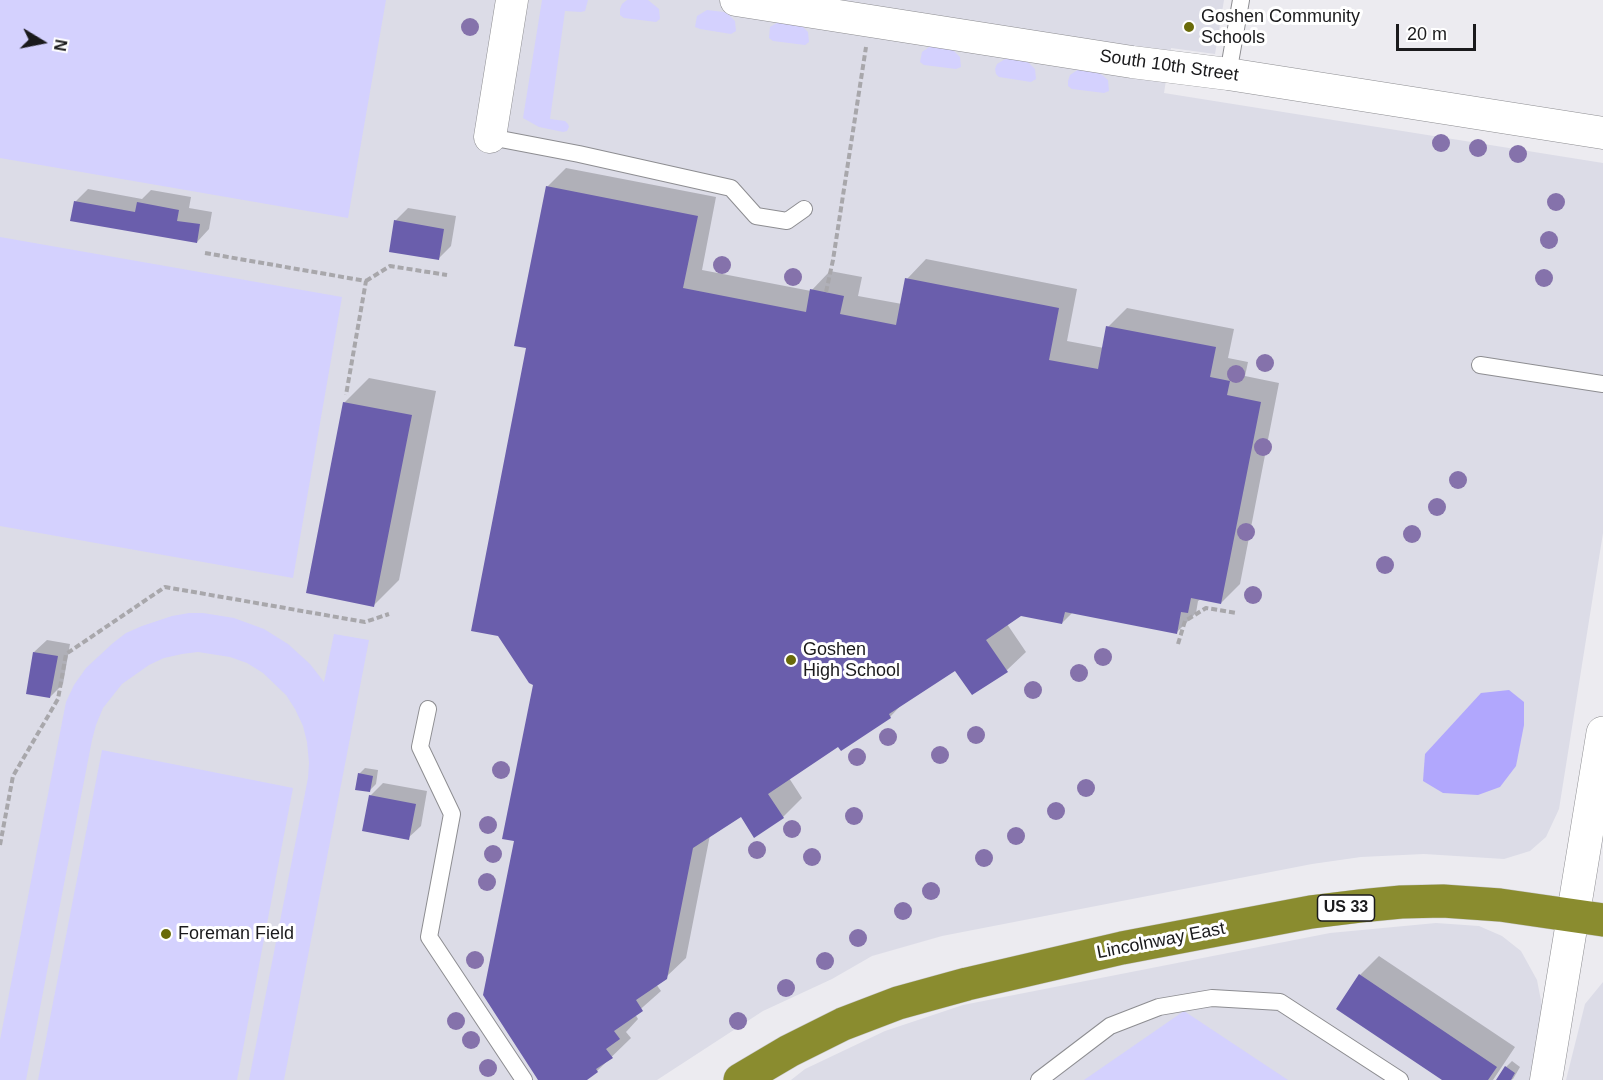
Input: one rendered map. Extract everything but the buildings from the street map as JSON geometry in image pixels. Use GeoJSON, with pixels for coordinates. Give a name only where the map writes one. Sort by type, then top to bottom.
{"type":"FeatureCollection","features":[{"type":"Feature","properties":{"kind":"highway","name":"Lincolnway East"},"geometry":{"type":"LineString","coordinates":[[740,1080],[789,1051],[834,1029],[898,1004],[967,984],[1122,948],[1311,912],[1401,902],[1443,900],[1500,905],[1588,918]]}},
{"type":"Feature","properties":{"kind":"main road"},"geometry":{"type":"LineString","coordinates":[[1588,918],[1603,733]]}},
{"type":"Feature","properties":{"kind":"street"},"geometry":{"type":"LineString","coordinates":[[490,137],[512,0]]}},
{"type":"Feature","properties":{"kind":"street","name":"South 10th Street"},"geometry":{"type":"LineString","coordinates":[[736,0],[1603,133]]}},
{"type":"Feature","properties":{"kind":"street"},"geometry":{"type":"LineString","coordinates":[[1546,1080],[1588,918]]}},
{"type":"Feature","properties":{"kind":"lane"},"geometry":{"type":"LineString","coordinates":[[1228,74],[1241,0]]}},
{"type":"Feature","properties":{"kind":"lane"},"geometry":{"type":"LineString","coordinates":[[490,137],[731,188],[756,216],[787,221],[804,209]]}},
{"type":"Feature","properties":{"kind":"lane"},"geometry":{"type":"LineString","coordinates":[[1480,365],[1603,384]]}},
{"type":"Feature","properties":{"kind":"lane"},"geometry":{"type":"LineString","coordinates":[[428,709],[420,747],[452,814],[429,937],[524,1080]]}},
{"type":"Feature","properties":{"kind":"lane"},"geometry":{"type":"LineString","coordinates":[[1039,1080],[1110,1026],[1159,1007],[1212,998],[1280,1002],[1400,1080]]}},
{"type":"Feature","properties":{"kind":"path"},"geometry":{"type":"LineString","coordinates":[[826,292],[870,21]]}},
{"type":"Feature","properties":{"kind":"path"},"geometry":{"type":"LineString","coordinates":[[205,253],[366,281],[390,266],[447,275]]}},
{"type":"Feature","properties":{"kind":"path"},"geometry":{"type":"LineString","coordinates":[[346,395],[366,281]]}},
{"type":"Feature","properties":{"kind":"path"},"geometry":{"type":"LineString","coordinates":[[0,845],[13,776],[58,699],[66,654],[165,587],[365,622],[388,614]]}},
{"type":"Feature","properties":{"kind":"path"},"geometry":{"type":"LineString","coordinates":[[1178,644],[1185,621],[1206,608],[1237,614]]}},
{"type":"Feature","properties":{"kind":"shaded area","name":"Goshen High School"},"geometry":{"type":"Polygon","coordinates":[[[0,0],[1224,0],[1215,54],[1171,48],[1164,93],[1603,163],[1603,533],[1559,809],[1546,837],[1530,851],[1504,859],[1424,854],[1361,857],[1312,864],[942,936],[872,956],[832,979],[763,1011],[657,1080],[0,1080],[0,0]]]}},
{"type":"Feature","properties":{"kind":"shaded area"},"geometry":{"type":"Polygon","coordinates":[[[0,0],[386,0],[348,218],[0,158],[0,0]]]}},
{"type":"Feature","properties":{"kind":"shaded area"},"geometry":{"type":"Polygon","coordinates":[[[542,0],[588,0],[585,11],[565,11],[550,119],[565,121],[568,124],[567,131],[563,132],[539,127],[523,118],[542,0]]]}},
{"type":"Feature","properties":{"kind":"shaded area"},"geometry":{"type":"Polygon","coordinates":[[[627,0],[648,0],[659,9],[660,19],[656,22],[624,18],[620,15],[620,9],[627,0]]]}},
{"type":"Feature","properties":{"kind":"shaded area"},"geometry":{"type":"Polygon","coordinates":[[[707,10],[724,12],[729,15],[735,21],[736,31],[731,34],[695,27],[697,16],[707,10]]]}},
{"type":"Feature","properties":{"kind":"shaded area"},"geometry":{"type":"Polygon","coordinates":[[[780,21],[802,26],[808,32],[809,42],[805,45],[773,41],[769,38],[770,27],[780,21]]]}},
{"type":"Feature","properties":{"kind":"shaded area"},"geometry":{"type":"Polygon","coordinates":[[[932,45],[954,51],[960,57],[961,67],[956,69],[924,65],[920,62],[922,52],[932,45]]]}},
{"type":"Feature","properties":{"kind":"shaded area"},"geometry":{"type":"Polygon","coordinates":[[[1007,58],[1024,60],[1029,63],[1035,69],[1036,79],[1031,82],[999,77],[995,69],[997,64],[1007,58]]]}},
{"type":"Feature","properties":{"kind":"shaded area"},"geometry":{"type":"Polygon","coordinates":[[[1079,69],[1102,75],[1108,80],[1109,91],[1104,93],[1072,89],[1068,86],[1070,75],[1079,69]]]}},
{"type":"Feature","properties":{"kind":"shaded area"},"geometry":{"type":"Polygon","coordinates":[[[0,237],[342,297],[293,578],[0,526],[0,237]]]}},
{"type":"Feature","properties":{"kind":"shaded area"},"geometry":{"type":"Polygon","coordinates":[[[189,613],[234,618],[264,629],[288,644],[310,664],[324,682],[334,634],[369,640],[284,1080],[249,1080],[308,778],[307,742],[295,709],[286,695],[263,673],[247,663],[230,657],[198,652],[164,658],[149,665],[122,684],[103,708],[92,740],[26,1080],[0,1080],[0,1040],[66,702],[86,668],[126,633],[172,616],[189,613]]]}},
{"type":"Feature","properties":{"kind":"shaded area"},"geometry":{"type":"Polygon","coordinates":[[[1509,690],[1524,702],[1524,725],[1516,766],[1500,787],[1478,795],[1443,793],[1423,781],[1425,754],[1481,693],[1509,690]]]}},
{"type":"Feature","properties":{"kind":"shaded area","name":"Foreman Field"},"geometry":{"type":"Polygon","coordinates":[[[102,750],[293,788],[237,1080],[38,1080],[102,750]]]}},
{"type":"Feature","properties":{"kind":"shaded area"},"geometry":{"type":"Polygon","coordinates":[[[1436,923],[1479,926],[1502,936],[1521,951],[1537,980],[1545,1021],[1538,1080],[791,1080],[805,1069],[885,1031],[963,1005],[1330,933],[1436,923]]]}},
{"type":"Feature","properties":{"kind":"shaded area"},"geometry":{"type":"Polygon","coordinates":[[[1603,982],[1603,1080],[1566,1080],[1585,1004],[1603,982]]]}},
{"type":"Feature","properties":{"kind":"shaded area"},"geometry":{"type":"Polygon","coordinates":[[[1184,1011],[1288,1080],[1084,1080],[1184,1011]]]}},
{"type":"Feature","properties":{"kind":"place","name":"Goshen Community Schools"},"geometry":{"type":"Point","coordinates":[1189,27]}},
{"type":"Feature","properties":{"kind":"place","name":"Goshen High School"},"geometry":{"type":"Point","coordinates":[791,660]}},
{"type":"Feature","properties":{"kind":"place","name":"Foreman Field"},"geometry":{"type":"Point","coordinates":[166,934]}}]}
